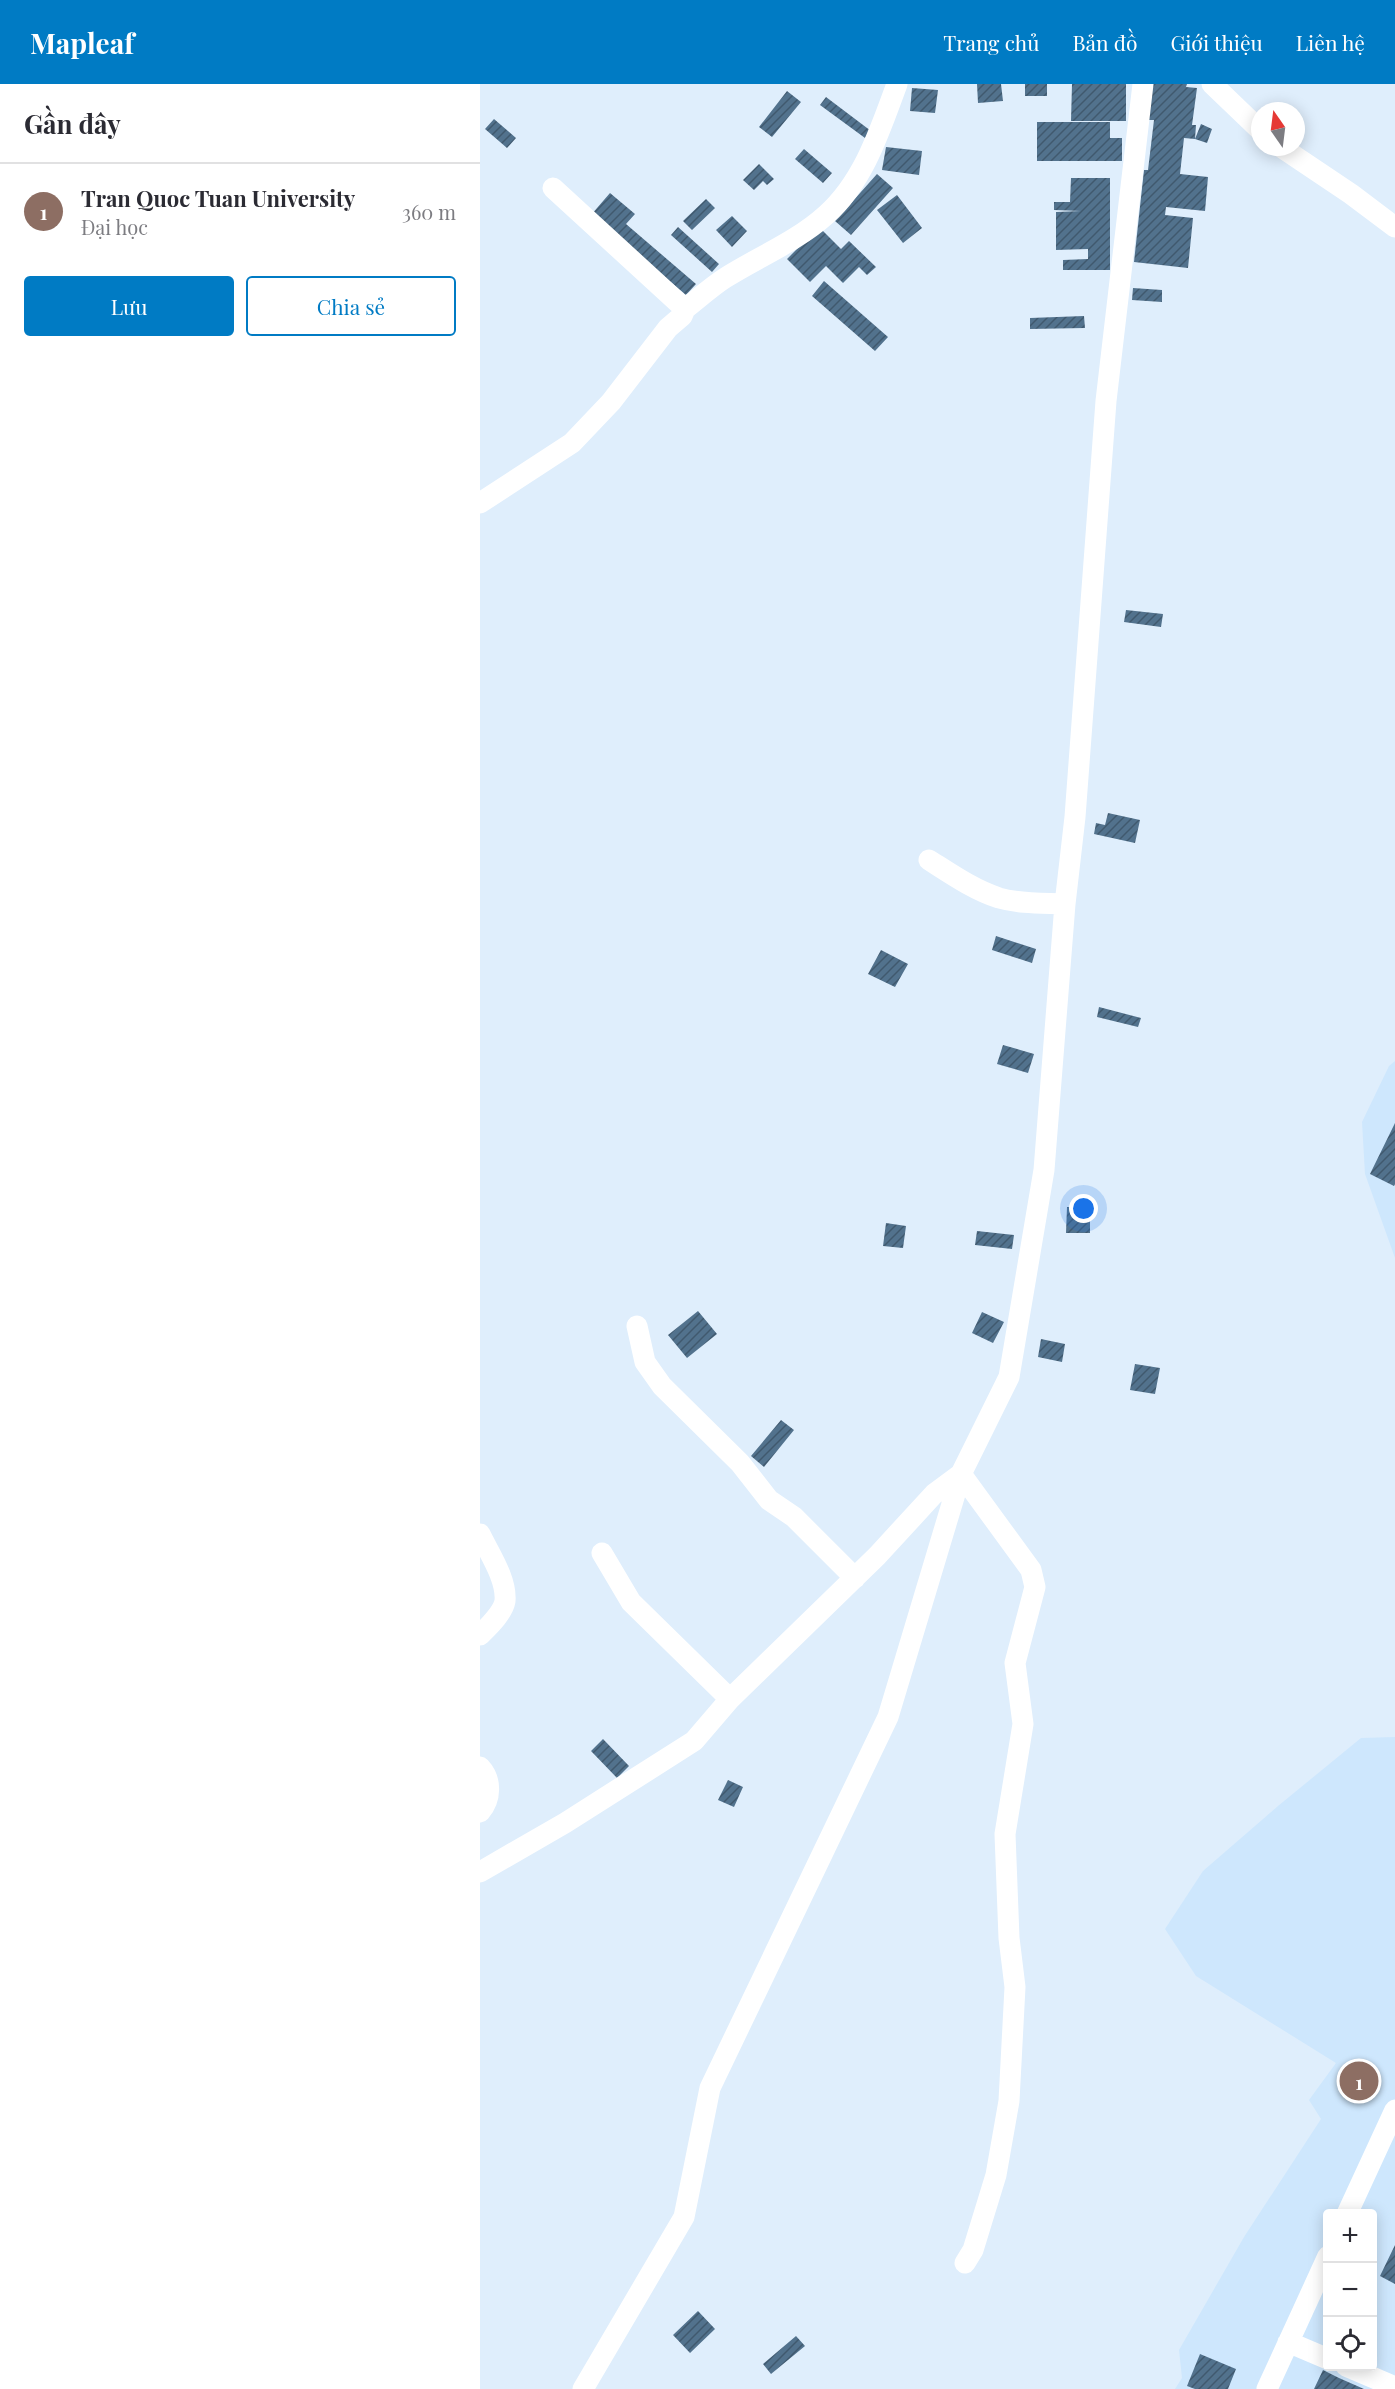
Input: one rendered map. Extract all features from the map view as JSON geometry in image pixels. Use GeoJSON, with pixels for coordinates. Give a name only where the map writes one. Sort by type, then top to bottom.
{"type":"FeatureCollection","features":[{"type":"Feature","properties":{"kind":"street"},"geometry":{"type":"LineString","coordinates":[[480,503],[572,443],[611,402],[668,328],[682,316],[685,309],[725,278],[764,258],[827,214],[842,197],[869,158],[897,84]]}},
{"type":"Feature","properties":{"kind":"street"},"geometry":{"type":"LineString","coordinates":[[583,2389],[684,2217],[711,2088],[888,1717],[961,1474],[1009,1377],[1044,1170],[1065,904],[1075,818],[1106,401],[1143,84]]}},
{"type":"Feature","properties":{"kind":"street"},"geometry":{"type":"LineString","coordinates":[[1212,84],[1251,121]]}},
{"type":"Feature","properties":{"kind":"street"},"geometry":{"type":"LineString","coordinates":[[1294,156],[1395,227]]}},
{"type":"Feature","properties":{"kind":"street"},"geometry":{"type":"LineString","coordinates":[[553,188],[685,309]]}},
{"type":"Feature","properties":{"kind":"street"},"geometry":{"type":"LineString","coordinates":[[929,860],[962,881],[997,897],[1018,901],[1065,904]]}},
{"type":"Feature","properties":{"kind":"street"},"geometry":{"type":"LineString","coordinates":[[637,1326],[645,1362],[662,1386],[740,1463],[769,1500],[794,1517],[855,1578]]}},
{"type":"Feature","properties":{"kind":"street"},"geometry":{"type":"LineString","coordinates":[[480,1872],[565,1823],[694,1741],[730,1699],[855,1578],[934,1494],[961,1474]]}},
{"type":"Feature","properties":{"kind":"street"},"geometry":{"type":"LineString","coordinates":[[961,1474],[1031,1570],[1035,1587],[1015,1663],[1023,1724],[1005,1834],[1009,1938],[1016,1987],[1009,2101],[996,2175],[973,2250],[965,2263]]}},
{"type":"Feature","properties":{"kind":"street"},"geometry":{"type":"LineString","coordinates":[[480,1534],[504,1586],[505,1602],[491,1624],[480,1635]]}},
{"type":"Feature","properties":{"kind":"street"},"geometry":{"type":"LineString","coordinates":[[602,1553],[631,1602],[730,1699]]}},
{"type":"Feature","properties":{"kind":"street"},"geometry":{"type":"LineString","coordinates":[[480,1767],[486,1773],[489,1782],[486,1804],[480,1812]]}},
{"type":"Feature","properties":{"kind":"street"},"geometry":{"type":"LineString","coordinates":[[1349,2209],[1395,2110]]}},
{"type":"Feature","properties":{"kind":"street"},"geometry":{"type":"LineString","coordinates":[[1267,2389],[1325,2263]]}},
{"type":"Feature","properties":{"kind":"street"},"geometry":{"type":"LineString","coordinates":[[1288,2342],[1323,2357]]}},
{"type":"Feature","properties":{"kind":"street"},"geometry":{"type":"LineString","coordinates":[[1356,2371],[1395,2387]]}},
{"type":"Feature","properties":{"kind":"shaded area"},"geometry":{"type":"Polygon","coordinates":[[[1395,1061],[1395,1258],[1365,1174],[1362,1122],[1389,1066],[1395,1061]]]}},
{"type":"Feature","properties":{"kind":"shaded area"},"geometry":{"type":"Polygon","coordinates":[[[1395,1737],[1395,2389],[1175,2389],[1182,2378],[1179,2350],[1244,2237],[1321,2119],[1309,2100],[1336,2063],[1196,1976],[1165,1929],[1203,1871],[1361,1738],[1395,1737]]]}},
{"type":"Feature","properties":{"kind":"building"},"geometry":{"type":"Polygon","coordinates":[[[977,84],[1001,84],[1003,101],[978,103],[977,84]]]}},
{"type":"Feature","properties":{"kind":"building"},"geometry":{"type":"Polygon","coordinates":[[[1025,84],[1047,84],[1047,96],[1025,96],[1025,84]]]}},
{"type":"Feature","properties":{"kind":"building"},"geometry":{"type":"Polygon","coordinates":[[[1072,84],[1126,84],[1126,121],[1071,121],[1072,84]]]}},
{"type":"Feature","properties":{"kind":"building"},"geometry":{"type":"Polygon","coordinates":[[[1151,84],[1187,84],[1186,87],[1197,88],[1192,125],[1196,125],[1195,139],[1184,138],[1180,174],[1208,177],[1205,211],[1166,207],[1165,215],[1193,218],[1188,268],[1134,262],[1144,170],[1148,170],[1154,120],[1147,120],[1151,84]]]}},
{"type":"Feature","properties":{"kind":"building"},"geometry":{"type":"Polygon","coordinates":[[[912,88],[938,90],[935,113],[910,111],[912,88]]]}},
{"type":"Feature","properties":{"kind":"building"},"geometry":{"type":"Polygon","coordinates":[[[787,91],[801,102],[772,137],[759,127],[787,91]]]}},
{"type":"Feature","properties":{"kind":"building"},"geometry":{"type":"Polygon","coordinates":[[[826,97],[871,131],[865,138],[820,105],[826,97]]]}},
{"type":"Feature","properties":{"kind":"building"},"geometry":{"type":"Polygon","coordinates":[[[494,119],[516,138],[507,148],[485,129],[494,119]]]}},
{"type":"Feature","properties":{"kind":"building"},"geometry":{"type":"Polygon","coordinates":[[[1037,122],[1110,122],[1110,138],[1122,138],[1122,161],[1037,161],[1037,122]]]}},
{"type":"Feature","properties":{"kind":"building"},"geometry":{"type":"Polygon","coordinates":[[[1201,124],[1212,129],[1207,143],[1195,139],[1201,124]]]}},
{"type":"Feature","properties":{"kind":"building"},"geometry":{"type":"Polygon","coordinates":[[[886,147],[922,151],[919,175],[882,170],[886,147]]]}},
{"type":"Feature","properties":{"kind":"building"},"geometry":{"type":"Polygon","coordinates":[[[804,149],[832,173],[823,183],[795,159],[804,149]]]}},
{"type":"Feature","properties":{"kind":"building"},"geometry":{"type":"Polygon","coordinates":[[[759,164],[774,179],[767,185],[763,181],[754,190],[743,180],[759,164]]]}},
{"type":"Feature","properties":{"kind":"building"},"geometry":{"type":"Polygon","coordinates":[[[877,174],[893,188],[851,235],[835,221],[877,174]]]}},
{"type":"Feature","properties":{"kind":"building"},"geometry":{"type":"Polygon","coordinates":[[[1071,178],[1110,178],[1110,270],[1063,270],[1063,260],[1088,259],[1088,249],[1056,250],[1056,212],[1081,211],[1054,210],[1054,202],[1070,202],[1071,178]]]}},
{"type":"Feature","properties":{"kind":"building"},"geometry":{"type":"Polygon","coordinates":[[[610,193],[635,214],[626,224],[696,284],[686,295],[591,215],[610,193]]]}},
{"type":"Feature","properties":{"kind":"building"},"geometry":{"type":"Polygon","coordinates":[[[897,195],[922,228],[903,243],[877,210],[897,195]]]}},
{"type":"Feature","properties":{"kind":"building"},"geometry":{"type":"Polygon","coordinates":[[[706,199],[715,208],[692,230],[683,221],[706,199]]]}},
{"type":"Feature","properties":{"kind":"building"},"geometry":{"type":"Polygon","coordinates":[[[732,216],[747,231],[732,247],[716,230],[732,216]]]}},
{"type":"Feature","properties":{"kind":"building"},"geometry":{"type":"Polygon","coordinates":[[[678,227],[719,264],[712,272],[671,235],[678,227]]]}},
{"type":"Feature","properties":{"kind":"building"},"geometry":{"type":"Polygon","coordinates":[[[819,227],[841,249],[849,241],[876,267],[867,275],[859,267],[843,283],[826,266],[810,282],[787,259],[819,227]]]}},
{"type":"Feature","properties":{"kind":"building"},"geometry":{"type":"Polygon","coordinates":[[[824,281],[888,337],[875,351],[812,296],[824,281]]]}},
{"type":"Feature","properties":{"kind":"building"},"geometry":{"type":"Polygon","coordinates":[[[1133,288],[1162,290],[1162,302],[1132,300],[1133,288]]]}},
{"type":"Feature","properties":{"kind":"building"},"geometry":{"type":"Polygon","coordinates":[[[1084,316],[1085,328],[1030,329],[1030,318],[1084,316]]]}},
{"type":"Feature","properties":{"kind":"building"},"geometry":{"type":"Polygon","coordinates":[[[1126,610],[1163,614],[1161,627],[1124,622],[1126,610]]]}},
{"type":"Feature","properties":{"kind":"building"},"geometry":{"type":"Polygon","coordinates":[[[1108,813],[1140,820],[1135,843],[1094,834],[1096,823],[1105,825],[1108,813]]]}},
{"type":"Feature","properties":{"kind":"building"},"geometry":{"type":"Polygon","coordinates":[[[996,936],[1036,949],[1032,963],[992,950],[996,936]]]}},
{"type":"Feature","properties":{"kind":"building"},"geometry":{"type":"Polygon","coordinates":[[[881,950],[908,964],[895,987],[868,974],[881,950]]]}},
{"type":"Feature","properties":{"kind":"building"},"geometry":{"type":"Polygon","coordinates":[[[1099,1007],[1141,1018],[1138,1027],[1097,1017],[1099,1007]]]}},
{"type":"Feature","properties":{"kind":"building"},"geometry":{"type":"Polygon","coordinates":[[[1003,1045],[1034,1054],[1028,1073],[997,1064],[1003,1045]]]}},
{"type":"Feature","properties":{"kind":"building"},"geometry":{"type":"Polygon","coordinates":[[[1395,1123],[1395,1184],[1394,1186],[1370,1174],[1395,1123]]]}},
{"type":"Feature","properties":{"kind":"building"},"geometry":{"type":"Polygon","coordinates":[[[1067,1207],[1090,1207],[1090,1233],[1066,1233],[1067,1207]]]}},
{"type":"Feature","properties":{"kind":"building"},"geometry":{"type":"Polygon","coordinates":[[[886,1223],[906,1226],[903,1248],[883,1246],[886,1223]]]}},
{"type":"Feature","properties":{"kind":"building"},"geometry":{"type":"Polygon","coordinates":[[[977,1231],[1014,1235],[1012,1249],[975,1245],[977,1231]]]}},
{"type":"Feature","properties":{"kind":"building"},"geometry":{"type":"Polygon","coordinates":[[[698,1311],[717,1334],[687,1358],[668,1335],[698,1311]]]}},
{"type":"Feature","properties":{"kind":"building"},"geometry":{"type":"Polygon","coordinates":[[[982,1312],[1004,1322],[993,1343],[972,1333],[982,1312]]]}},
{"type":"Feature","properties":{"kind":"building"},"geometry":{"type":"Polygon","coordinates":[[[1041,1339],[1065,1344],[1062,1362],[1038,1357],[1041,1339]]]}},
{"type":"Feature","properties":{"kind":"building"},"geometry":{"type":"Polygon","coordinates":[[[1135,1364],[1160,1368],[1155,1394],[1130,1390],[1135,1364]]]}},
{"type":"Feature","properties":{"kind":"building"},"geometry":{"type":"Polygon","coordinates":[[[781,1420],[794,1430],[764,1467],[751,1456],[781,1420]]]}},
{"type":"Feature","properties":{"kind":"building"},"geometry":{"type":"Polygon","coordinates":[[[603,1739],[629,1766],[617,1778],[591,1751],[603,1739]]]}},
{"type":"Feature","properties":{"kind":"building"},"geometry":{"type":"Polygon","coordinates":[[[728,1780],[743,1787],[734,1807],[718,1800],[728,1780]]]}},
{"type":"Feature","properties":{"kind":"building"},"geometry":{"type":"Polygon","coordinates":[[[1395,2245],[1395,2284],[1380,2276],[1395,2245]]]}},
{"type":"Feature","properties":{"kind":"building"},"geometry":{"type":"Polygon","coordinates":[[[698,2311],[715,2329],[690,2353],[673,2335],[698,2311]]]}},
{"type":"Feature","properties":{"kind":"building"},"geometry":{"type":"Polygon","coordinates":[[[796,2336],[805,2346],[771,2374],[763,2364],[796,2336]]]}},
{"type":"Feature","properties":{"kind":"building"},"geometry":{"type":"Polygon","coordinates":[[[1200,2354],[1236,2369],[1228,2389],[1195,2389],[1187,2386],[1200,2354]]]}},
{"type":"Feature","properties":{"kind":"building"},"geometry":{"type":"Polygon","coordinates":[[[1323,2370],[1364,2389],[1314,2389],[1323,2370]]]}},
{"type":"Feature","properties":{"kind":"place","name":"Tran Quoc Tuan University"},"geometry":{"type":"Point","coordinates":[1359,2081]}}]}
